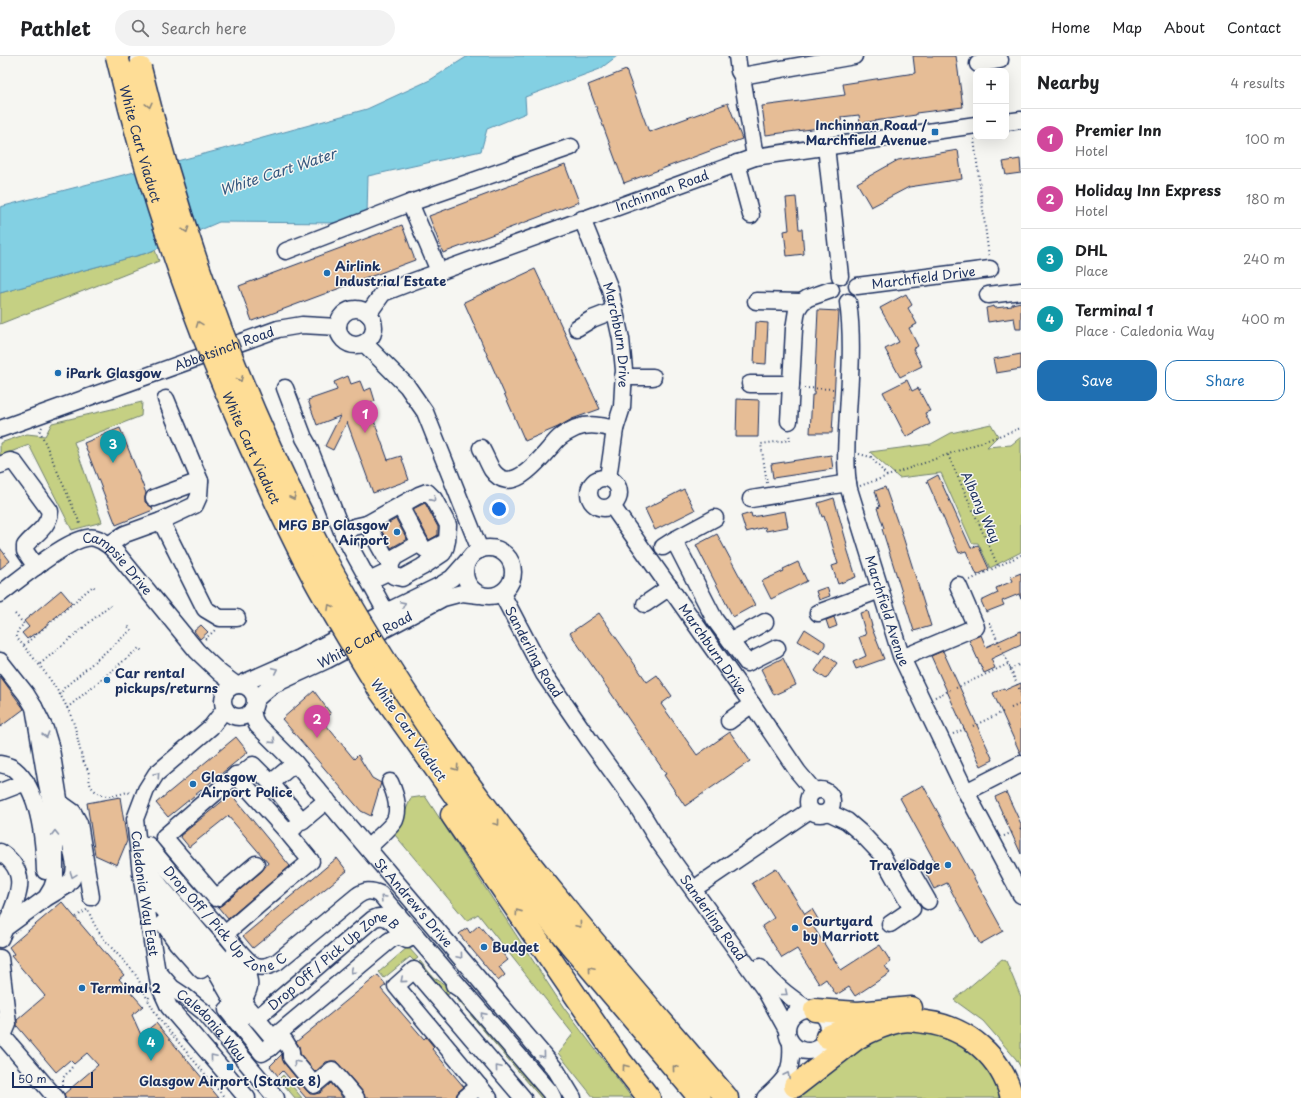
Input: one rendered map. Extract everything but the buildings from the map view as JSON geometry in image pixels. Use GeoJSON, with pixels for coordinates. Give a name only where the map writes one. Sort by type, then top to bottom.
{"type":"FeatureCollection","features":[{"type":"Feature","properties":{"kind":"highway","name":"White Cart Viaduct"},"geometry":{"type":"LineString","coordinates":[[117,56],[138,141],[187,294],[219,375],[249,444],[288,528],[317,584],[379,688],[461,803]]}},
{"type":"Feature","properties":{"kind":"highway","name":"White Cart Viaduct"},"geometry":{"type":"LineString","coordinates":[[138,56],[162,154],[184,225],[221,331],[259,425],[298,507],[322,553],[353,609],[408,698],[461,803]]}},
{"type":"Feature","properties":{"kind":"highway"},"geometry":{"type":"LineString","coordinates":[[461,803],[504,833],[717,1091]]}},
{"type":"Feature","properties":{"kind":"highway"},"geometry":{"type":"LineString","coordinates":[[461,803],[533,900],[717,1091],[742,1098]]}},
{"type":"Feature","properties":{"kind":"highway"},"geometry":{"type":"LineString","coordinates":[[461,803],[621,1062],[649,1098]]}},
{"type":"Feature","properties":{"kind":"highway"},"geometry":{"type":"LineString","coordinates":[[811,1010],[858,1013],[909,1008],[946,1013],[976,1027],[992,1039],[1005,1054],[1021,1083]]}},
{"type":"Feature","properties":{"kind":"highway"},"geometry":{"type":"LineString","coordinates":[[788,1092],[857,1038],[880,1027],[901,1020]]}},
{"type":"Feature","properties":{"kind":"highway"},"geometry":{"type":"LineString","coordinates":[[825,1041],[858,1025],[901,1020],[932,1022],[967,1036],[983,1048],[1004,1076],[1012,1098]]}},
{"type":"Feature","properties":{"kind":"street"},"geometry":{"type":"LineString","coordinates":[[737,56],[739,71],[742,76],[756,157]]}},
{"type":"Feature","properties":{"kind":"street"},"geometry":{"type":"LineString","coordinates":[[742,76],[854,56]]}},
{"type":"Feature","properties":{"kind":"street"},"geometry":{"type":"LineString","coordinates":[[978,64],[1000,60]]}},
{"type":"Feature","properties":{"kind":"street"},"geometry":{"type":"LineString","coordinates":[[1009,122],[1021,120]]}},
{"type":"Feature","properties":{"kind":"street","name":"Inchinnan Road"},"geometry":{"type":"LineString","coordinates":[[368,314],[383,294],[439,271],[756,157],[973,125]]}},
{"type":"Feature","properties":{"kind":"street"},"geometry":{"type":"LineString","coordinates":[[826,146],[840,276]]}},
{"type":"Feature","properties":{"kind":"street"},"geometry":{"type":"LineString","coordinates":[[286,251],[410,203],[571,147]]}},
{"type":"Feature","properties":{"kind":"street"},"geometry":{"type":"LineString","coordinates":[[737,163],[751,215]]}},
{"type":"Feature","properties":{"kind":"street"},"geometry":{"type":"LineString","coordinates":[[410,203],[439,271]]}},
{"type":"Feature","properties":{"kind":"street","name":"Marchburn Drive"},"geometry":{"type":"LineString","coordinates":[[582,219],[610,289],[622,339],[622,408],[615,429],[608,478]]}},
{"type":"Feature","properties":{"kind":"street","name":"Marchfield Drive"},"geometry":{"type":"LineString","coordinates":[[857,286],[990,269]]}},
{"type":"Feature","properties":{"kind":"street"},"geometry":{"type":"LineString","coordinates":[[840,276],[849,276],[857,286],[857,294],[855,298],[848,302],[838,301],[835,299],[831,290],[833,282],[840,276]]}},
{"type":"Feature","properties":{"kind":"street"},"geometry":{"type":"LineString","coordinates":[[789,421],[794,329],[797,310],[802,302],[808,298],[831,290]]}},
{"type":"Feature","properties":{"kind":"street"},"geometry":{"type":"LineString","coordinates":[[988,295],[1021,290]]}},
{"type":"Feature","properties":{"kind":"street"},"geometry":{"type":"LineString","coordinates":[[756,301],[802,302]]}},
{"type":"Feature","properties":{"kind":"street","name":"Marchfield Avenue"},"geometry":{"type":"LineString","coordinates":[[848,302],[851,323],[846,450],[848,486],[902,658],[966,792],[1021,895]]}},
{"type":"Feature","properties":{"kind":"street"},"geometry":{"type":"LineString","coordinates":[[354,309],[361,310],[368,314],[372,319],[374,329],[372,336],[364,343],[351,345],[345,342],[341,337],[338,327],[339,320],[342,315],[348,310],[354,309]]}},
{"type":"Feature","properties":{"kind":"street"},"geometry":{"type":"LineString","coordinates":[[577,328],[592,319],[615,310]]}},
{"type":"Feature","properties":{"kind":"street","name":"Abbotsinch Road"},"geometry":{"type":"LineString","coordinates":[[0,429],[278,329],[302,325],[338,327]]}},
{"type":"Feature","properties":{"kind":"street"},"geometry":{"type":"LineString","coordinates":[[364,343],[407,386],[425,412],[474,555]]}},
{"type":"Feature","properties":{"kind":"street"},"geometry":{"type":"LineString","coordinates":[[623,377],[653,377]]}},
{"type":"Feature","properties":{"kind":"street"},"geometry":{"type":"LineString","coordinates":[[750,384],[791,386]]}},
{"type":"Feature","properties":{"kind":"street","name":"White Cart Road"},"geometry":{"type":"LineString","coordinates":[[285,388],[343,534],[386,612]]}},
{"type":"Feature","properties":{"kind":"street"},"geometry":{"type":"LineString","coordinates":[[110,546],[113,542],[125,534],[161,521],[195,505],[200,496],[200,481],[166,399]]}},
{"type":"Feature","properties":{"kind":"street"},"geometry":{"type":"LineString","coordinates":[[481,448],[493,471],[501,478],[511,480],[522,476],[545,455],[559,438],[578,427],[596,424],[615,429]]}},
{"type":"Feature","properties":{"kind":"street"},"geometry":{"type":"LineString","coordinates":[[0,465],[10,461],[14,462],[50,511],[49,519],[42,530],[25,546],[25,551],[36,567]]}},
{"type":"Feature","properties":{"kind":"street"},"geometry":{"type":"LineString","coordinates":[[602,478],[608,478],[617,484],[619,489],[618,499],[612,506],[608,508],[598,506],[591,500],[589,491],[594,482],[602,478]]}},
{"type":"Feature","properties":{"kind":"street"},"geometry":{"type":"LineString","coordinates":[[154,498],[200,481]]}},
{"type":"Feature","properties":{"kind":"street"},"geometry":{"type":"LineString","coordinates":[[751,499],[848,486]]}},
{"type":"Feature","properties":{"kind":"street"},"geometry":{"type":"LineString","coordinates":[[343,534],[354,528],[367,524],[427,492],[434,499],[448,525],[447,541],[443,554],[402,578],[394,576],[389,569],[367,524]]}},
{"type":"Feature","properties":{"kind":"street"},"geometry":{"type":"LineString","coordinates":[[400,506],[421,544],[428,551],[447,541]]}},
{"type":"Feature","properties":{"kind":"street","name":"Marchburn Drive"},"geometry":{"type":"LineString","coordinates":[[612,506],[701,631],[798,772],[814,791],[822,790],[829,794],[832,805],[828,812]]}},
{"type":"Feature","properties":{"kind":"street"},"geometry":{"type":"LineString","coordinates":[[715,518],[669,543],[715,620],[747,662],[777,648]]}},
{"type":"Feature","properties":{"kind":"street"},"geometry":{"type":"LineString","coordinates":[[161,521],[205,609],[220,618],[237,618]]}},
{"type":"Feature","properties":{"kind":"street","name":"Campsie Drive"},"geometry":{"type":"LineString","coordinates":[[0,594],[57,552],[77,541],[86,538],[94,538],[102,541],[110,546],[196,649],[220,673],[238,685]]}},
{"type":"Feature","properties":{"kind":"street"},"geometry":{"type":"LineString","coordinates":[[369,581],[389,569],[395,557],[421,544]]}},
{"type":"Feature","properties":{"kind":"street"},"geometry":{"type":"LineString","coordinates":[[494,548],[500,550],[510,560],[513,566],[513,579],[510,586],[502,594],[490,597],[479,595],[474,592],[467,582],[465,571],[474,555],[494,548]]}},
{"type":"Feature","properties":{"kind":"street","name":"White Cart Road"},"geometry":{"type":"LineString","coordinates":[[238,685],[300,658],[386,612],[439,586],[452,578],[474,555]]}},
{"type":"Feature","properties":{"kind":"street"},"geometry":{"type":"LineString","coordinates":[[902,658],[976,627],[958,586]]}},
{"type":"Feature","properties":{"kind":"street"},"geometry":{"type":"LineString","coordinates":[[645,604],[670,587]]}},
{"type":"Feature","properties":{"kind":"street"},"geometry":{"type":"LineString","coordinates":[[818,613],[880,590]]}},
{"type":"Feature","properties":{"kind":"street","name":"White Cart Road"},"geometry":{"type":"LineString","coordinates":[[253,705],[271,686],[326,660],[443,598],[462,593],[479,595]]}},
{"type":"Feature","properties":{"kind":"street","name":"Sanderling Road"},"geometry":{"type":"LineString","coordinates":[[502,594],[544,674],[637,806],[659,842],[765,990],[789,1037]]}},
{"type":"Feature","properties":{"kind":"street"},"geometry":{"type":"LineString","coordinates":[[701,631],[715,620]]}},
{"type":"Feature","properties":{"kind":"street"},"geometry":{"type":"LineString","coordinates":[[730,641],[765,622]]}},
{"type":"Feature","properties":{"kind":"street","name":"Campsie Drive"},"geometry":{"type":"LineString","coordinates":[[196,649],[209,671],[224,706]]}},
{"type":"Feature","properties":{"kind":"street"},"geometry":{"type":"LineString","coordinates":[[0,661],[26,694],[45,729],[51,749],[63,824],[71,845],[75,866],[72,879],[66,886],[30,910],[3,934]]}},
{"type":"Feature","properties":{"kind":"street"},"geometry":{"type":"LineString","coordinates":[[238,685],[246,687],[250,690],[253,705],[248,714],[238,717],[232,716],[224,706],[224,694],[227,690],[238,685]]}},
{"type":"Feature","properties":{"kind":"street"},"geometry":{"type":"LineString","coordinates":[[729,721],[752,704]]}},
{"type":"Feature","properties":{"kind":"street","name":"St Andrew's Drive"},"geometry":{"type":"LineString","coordinates":[[253,705],[254,719],[257,725],[296,763],[556,1070],[573,1098]]}},
{"type":"Feature","properties":{"kind":"street","name":"Caledonia Way East"},"geometry":{"type":"LineString","coordinates":[[156,968],[146,879],[135,819],[146,790],[156,774],[211,727],[224,706]]}},
{"type":"Feature","properties":{"kind":"street"},"geometry":{"type":"LineString","coordinates":[[34,707],[56,835],[54,848],[55,879],[46,898]]}},
{"type":"Feature","properties":{"kind":"street"},"geometry":{"type":"LineString","coordinates":[[271,783],[296,763]]}},
{"type":"Feature","properties":{"kind":"street"},"geometry":{"type":"LineString","coordinates":[[0,764],[13,768],[26,782],[35,803],[41,829],[45,870],[44,886],[41,895],[30,910]]}},
{"type":"Feature","properties":{"kind":"street"},"geometry":{"type":"LineString","coordinates":[[966,792],[1021,764]]}},
{"type":"Feature","properties":{"kind":"street"},"geometry":{"type":"LineString","coordinates":[[256,864],[216,898],[164,837],[236,775],[242,774],[253,765],[271,783],[302,821]]}},
{"type":"Feature","properties":{"kind":"street"},"geometry":{"type":"LineString","coordinates":[[225,934],[311,860],[236,775]]}},
{"type":"Feature","properties":{"kind":"street"},"geometry":{"type":"LineString","coordinates":[[0,792],[26,782]]}},
{"type":"Feature","properties":{"kind":"street"},"geometry":{"type":"LineString","coordinates":[[368,848],[395,820],[397,807],[395,792],[390,782]]}},
{"type":"Feature","properties":{"kind":"street"},"geometry":{"type":"LineString","coordinates":[[814,791],[808,798],[808,806],[810,810],[814,814],[818,815],[828,812],[847,821],[861,833],[881,854],[912,908]]}},
{"type":"Feature","properties":{"kind":"street"},"geometry":{"type":"LineString","coordinates":[[288,833],[327,800]]}},
{"type":"Feature","properties":{"kind":"street"},"geometry":{"type":"LineString","coordinates":[[60,802],[73,812],[79,822],[91,897]]}},
{"type":"Feature","properties":{"kind":"street"},"geometry":{"type":"LineString","coordinates":[[140,805],[145,841],[146,879],[154,906],[213,977],[226,1009],[262,1053],[271,1043],[389,941],[394,937],[402,937],[407,940],[438,975],[463,991],[550,1092],[553,1098]]}},
{"type":"Feature","properties":{"kind":"street","name":"Sanderling Road"},"geometry":{"type":"LineString","coordinates":[[637,806],[667,835],[773,982],[786,994],[811,1010]]}},
{"type":"Feature","properties":{"kind":"street"},"geometry":{"type":"LineString","coordinates":[[701,884],[810,810]]}},
{"type":"Feature","properties":{"kind":"street"},"geometry":{"type":"LineString","coordinates":[[145,841],[155,868],[164,882],[236,967],[241,975],[243,998]]}},
{"type":"Feature","properties":{"kind":"street","name":"Drop Off / Pick Up Zone C"},"geometry":{"type":"LineString","coordinates":[[145,841],[159,860],[246,958],[255,966],[271,966],[356,896],[366,891],[374,891],[380,894],[463,991]]}},
{"type":"Feature","properties":{"kind":"street"},"geometry":{"type":"LineString","coordinates":[[0,852],[11,860],[20,880],[19,892],[3,934]]}},
{"type":"Feature","properties":{"kind":"street"},"geometry":{"type":"LineString","coordinates":[[890,924],[912,908],[934,902],[912,866],[894,876]]}},
{"type":"Feature","properties":{"kind":"street"},"geometry":{"type":"LineString","coordinates":[[146,879],[161,888],[234,975],[245,1005],[271,1043]]}},
{"type":"Feature","properties":{"kind":"street"},"geometry":{"type":"LineString","coordinates":[[146,879],[159,904],[215,970],[234,1003],[271,1043]]}},
{"type":"Feature","properties":{"kind":"street","name":"Drop Off / Pick Up Zone B"},"geometry":{"type":"LineString","coordinates":[[256,1019],[373,919],[382,916],[389,918],[407,940]]}},
{"type":"Feature","properties":{"kind":"street"},"geometry":{"type":"LineString","coordinates":[[0,958],[8,1024],[5,1031],[0,1034],[59,1093]]}},
{"type":"Feature","properties":{"kind":"street","name":"Caledonia Way"},"geometry":{"type":"LineString","coordinates":[[156,968],[159,985],[169,1007],[247,1098]]}},
{"type":"Feature","properties":{"kind":"street","name":"Caledonia Way"},"geometry":{"type":"LineString","coordinates":[[156,968],[172,988],[204,1012],[276,1098]]}},
{"type":"Feature","properties":{"kind":"street"},"geometry":{"type":"LineString","coordinates":[[465,1098],[484,1092],[396,986],[414,970],[523,1098]]}},
{"type":"Feature","properties":{"kind":"street"},"geometry":{"type":"LineString","coordinates":[[765,1098],[782,1083],[786,1077],[792,1060],[788,1024],[791,1018],[795,1013],[811,1010],[820,1013],[828,1024],[825,1041],[810,1069],[788,1092]]}},
{"type":"Feature","properties":{"kind":"street"},"geometry":{"type":"LineString","coordinates":[[789,1037],[796,1048],[803,1051],[817,1049],[825,1041]]}},
{"type":"Feature","properties":{"kind":"street"},"geometry":{"type":"LineString","coordinates":[[271,1043],[279,1040],[285,1041],[291,1051],[291,1058],[314,1085],[332,1070],[356,1098]]}},
{"type":"Feature","properties":{"kind":"path"},"geometry":{"type":"LineString","coordinates":[[976,140],[990,269]]}},
{"type":"Feature","properties":{"kind":"path"},"geometry":{"type":"LineString","coordinates":[[791,386],[849,389]]}},
{"type":"Feature","properties":{"kind":"path"},"geometry":{"type":"LineString","coordinates":[[53,410],[40,431],[86,538]]}},
{"type":"Feature","properties":{"kind":"path"},"geometry":{"type":"LineString","coordinates":[[770,496],[761,444],[790,440],[789,421]]}},
{"type":"Feature","properties":{"kind":"path"},"geometry":{"type":"LineString","coordinates":[[848,486],[887,477],[1021,428]]}},
{"type":"Feature","properties":{"kind":"path"},"geometry":{"type":"LineString","coordinates":[[846,450],[871,457],[887,477]]}},
{"type":"Feature","properties":{"kind":"path","name":"Albany Way"},"geometry":{"type":"LineString","coordinates":[[948,455],[998,566]]}},
{"type":"Feature","properties":{"kind":"path"},"geometry":{"type":"LineString","coordinates":[[958,586],[1021,555]]}},
{"type":"Feature","properties":{"kind":"path"},"geometry":{"type":"LineString","coordinates":[[23,645],[93,586],[96,589]]}},
{"type":"Feature","properties":{"kind":"path"},"geometry":{"type":"LineString","coordinates":[[40,664],[110,605],[112,608]]}},
{"type":"Feature","properties":{"kind":"path"},"geometry":{"type":"LineString","coordinates":[[15,614],[24,624],[18,630],[16,634],[17,638],[40,664],[67,708],[76,729],[83,760],[89,772],[88,780],[92,789],[104,797],[128,792],[140,805]]}},
{"type":"Feature","properties":{"kind":"path"},"geometry":{"type":"LineString","coordinates":[[196,649],[222,625],[220,618]]}},
{"type":"Feature","properties":{"kind":"path"},"geometry":{"type":"LineString","coordinates":[[976,627],[990,623],[1021,693]]}},
{"type":"Feature","properties":{"kind":"path"},"geometry":{"type":"LineString","coordinates":[[60,695],[64,688],[131,630],[128,626]]}},
{"type":"Feature","properties":{"kind":"path"},"geometry":{"type":"LineString","coordinates":[[67,708],[139,648],[142,650]]}},
{"type":"Feature","properties":{"kind":"path"},"geometry":{"type":"LineString","coordinates":[[956,688],[1008,664]]}},
{"type":"Feature","properties":{"kind":"path"},"geometry":{"type":"LineString","coordinates":[[1010,668],[1021,664]]}},
{"type":"Feature","properties":{"kind":"path"},"geometry":{"type":"LineString","coordinates":[[923,702],[950,690]]}},
{"type":"Feature","properties":{"kind":"path"},"geometry":{"type":"LineString","coordinates":[[1011,708],[1021,704]]}},
{"type":"Feature","properties":{"kind":"path"},"geometry":{"type":"LineString","coordinates":[[973,726],[1005,711]]}},
{"type":"Feature","properties":{"kind":"path"},"geometry":{"type":"LineString","coordinates":[[76,917],[88,908],[95,927],[109,946],[134,972],[148,1000]]}},
{"type":"Feature","properties":{"kind":"path"},"geometry":{"type":"LineString","coordinates":[[59,1093],[62,1078],[73,1066]]}},
{"type":"Feature","properties":{"kind":"green space"},"geometry":{"type":"Polygon","coordinates":[[[155,250],[159,261],[0,324],[0,293],[155,250]]]}},
{"type":"Feature","properties":{"kind":"green space"},"geometry":{"type":"Polygon","coordinates":[[[142,402],[141,416],[74,442],[102,522],[72,530],[29,445],[0,456],[0,443],[27,434],[45,436],[52,423],[142,402]]]}},
{"type":"Feature","properties":{"kind":"green space"},"geometry":{"type":"Polygon","coordinates":[[[991,424],[998,436],[987,447],[1011,445],[1021,437],[1021,552],[990,568],[978,543],[972,543],[941,473],[899,478],[870,452],[931,444],[951,433],[991,424]]]}},
{"type":"Feature","properties":{"kind":"green space"},"geometry":{"type":"Polygon","coordinates":[[[425,796],[564,1008],[632,1098],[594,1098],[558,1053],[573,1034],[478,914],[467,921],[395,835],[411,798],[425,796]]]}},
{"type":"Feature","properties":{"kind":"green space"},"geometry":{"type":"Polygon","coordinates":[[[408,947],[418,958],[414,961],[410,957],[384,978],[379,972],[408,947]]]}},
{"type":"Feature","properties":{"kind":"green space"},"geometry":{"type":"Polygon","coordinates":[[[1002,959],[1006,961],[1021,997],[1021,1068],[1016,1059],[983,1021],[954,1000],[1002,959]]]}},
{"type":"Feature","properties":{"kind":"green space"},"geometry":{"type":"Polygon","coordinates":[[[420,961],[433,977],[461,995],[548,1098],[541,1098],[451,992],[445,997],[416,964],[420,961]]]}},
{"type":"Feature","properties":{"kind":"green space"},"geometry":{"type":"Polygon","coordinates":[[[908,1026],[973,1047],[1007,1098],[790,1098],[838,1057],[908,1026]]]}},
{"type":"Feature","properties":{"kind":"green space"},"geometry":{"type":"Polygon","coordinates":[[[283,1075],[302,1098],[295,1098],[279,1079],[283,1075]]]}},
{"type":"Feature","properties":{"kind":"water","name":"White Cart Water"},"geometry":{"type":"Polygon","coordinates":[[[468,56],[617,56],[600,69],[525,97],[526,113],[487,129],[481,151],[368,176],[367,214],[337,223],[219,222],[147,253],[0,293],[0,207],[223,149],[367,109],[430,80],[468,56]]]}},
{"type":"Feature","properties":{"kind":"place","name":"Inchinnan Road / Marchfield Avenue"},"geometry":{"type":"Point","coordinates":[935,132]}},
{"type":"Feature","properties":{"kind":"place","name":"Airlink Industrial Estate"},"geometry":{"type":"Point","coordinates":[327,273]}},
{"type":"Feature","properties":{"kind":"place","name":"iPark Glasgow"},"geometry":{"type":"Point","coordinates":[58,373]}},
{"type":"Feature","properties":{"kind":"place","name":"Premier Inn"},"geometry":{"type":"Point","coordinates":[365,433]}},
{"type":"Feature","properties":{"kind":"place","name":"DHL"},"geometry":{"type":"Point","coordinates":[113,463]}},
{"type":"Feature","properties":{"kind":"place","name":"MFG BP Glasgow Airport"},"geometry":{"type":"Point","coordinates":[397,532]}},
{"type":"Feature","properties":{"kind":"place","name":"Car rental pickups/returns"},"geometry":{"type":"Point","coordinates":[107,680]}},
{"type":"Feature","properties":{"kind":"place","name":"Holiday Inn Express"},"geometry":{"type":"Point","coordinates":[317,738]}},
{"type":"Feature","properties":{"kind":"place","name":"Glasgow Airport Police"},"geometry":{"type":"Point","coordinates":[193,784]}},
{"type":"Feature","properties":{"kind":"place","name":"Travelodge"},"geometry":{"type":"Point","coordinates":[948,865]}},
{"type":"Feature","properties":{"kind":"place","name":"Courtyard by Marriott"},"geometry":{"type":"Point","coordinates":[795,928]}},
{"type":"Feature","properties":{"kind":"place","name":"Budget"},"geometry":{"type":"Point","coordinates":[484,947]}},
{"type":"Feature","properties":{"kind":"place","name":"Terminal 2"},"geometry":{"type":"Point","coordinates":[82,988]}},
{"type":"Feature","properties":{"kind":"place","name":"Terminal 1"},"geometry":{"type":"Point","coordinates":[151,1061]}},
{"type":"Feature","properties":{"kind":"place","name":"Glasgow Airport (Stance 8)"},"geometry":{"type":"Point","coordinates":[230,1067]}}]}
